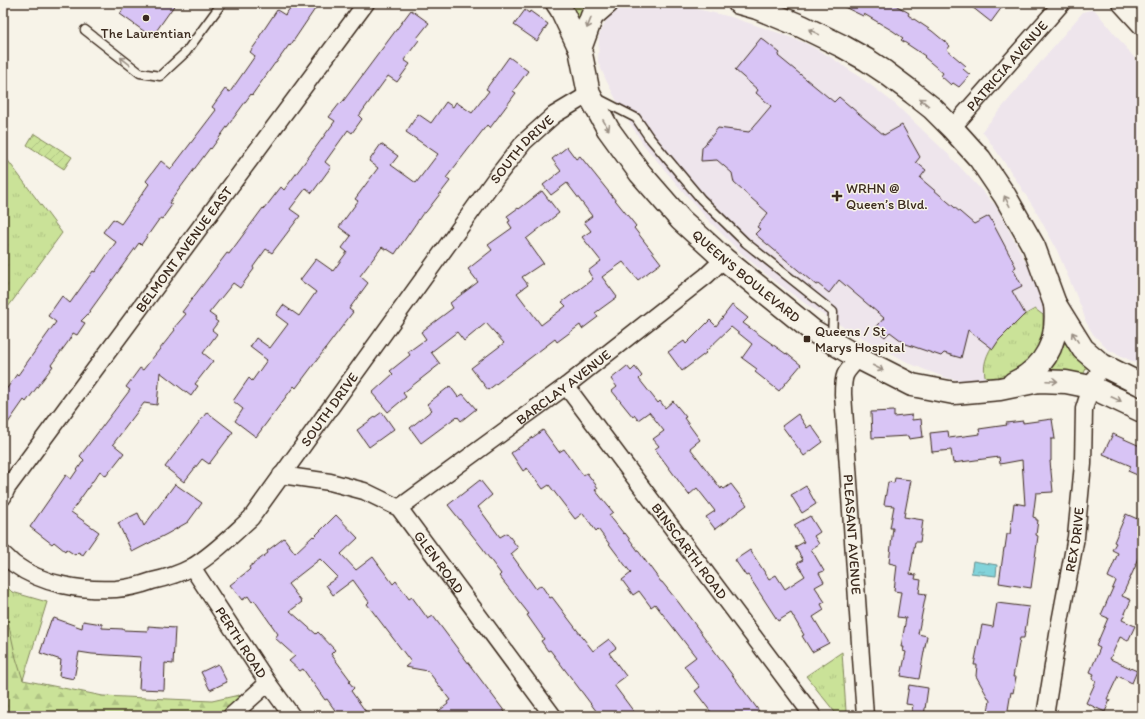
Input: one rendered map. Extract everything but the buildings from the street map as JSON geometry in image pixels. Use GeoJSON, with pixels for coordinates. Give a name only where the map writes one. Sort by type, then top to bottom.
{"type":"FeatureCollection","features":[{"type":"Feature","properties":{"kind":"street","name":"BELMONT AVENUE EAST"},"geometry":{"type":"LineString","coordinates":[[3,498],[11,484],[366,3]]}},
{"type":"Feature","properties":{"kind":"street","name":"QUEEN'S BOULEVARD"},"geometry":{"type":"LineString","coordinates":[[557,3],[580,50],[589,94],[608,129],[640,173],[681,220],[724,260],[813,330],[859,358],[912,385],[954,393],[1000,389],[1039,381],[1066,382],[1091,387],[1142,411]]}},
{"type":"Feature","properties":{"kind":"street"},"geometry":{"type":"LineString","coordinates":[[580,50],[592,16],[607,3]]}},
{"type":"Feature","properties":{"kind":"street","name":"QUEEN'S BOULEVARD"},"geometry":{"type":"LineString","coordinates":[[739,3],[757,8],[801,26],[842,46],[867,60],[913,92],[932,108],[980,159],[1005,196],[1034,248],[1055,304],[1083,350],[1102,365],[1142,385]]}},
{"type":"Feature","properties":{"kind":"street","name":"PATRICIA AVENUE"},"geometry":{"type":"LineString","coordinates":[[952,128],[1062,3]]}},
{"type":"Feature","properties":{"kind":"street"},"geometry":{"type":"LineString","coordinates":[[1120,3],[1142,27]]}},
{"type":"Feature","properties":{"kind":"street","name":"SOUTH DRIVE"},"geometry":{"type":"LineString","coordinates":[[3,554],[14,564],[33,576],[58,584],[89,589],[118,589],[144,584],[176,575],[192,567],[215,551],[251,518],[491,185],[524,142],[554,115],[589,94]]}},
{"type":"Feature","properties":{"kind":"street","name":"BARCLAY AVENUE"},"geometry":{"type":"LineString","coordinates":[[399,508],[566,386],[706,276],[724,260]]}},
{"type":"Feature","properties":{"kind":"street","name":"QUEEN'S BOULEVARD"},"geometry":{"type":"LineString","coordinates":[[1000,389],[1016,382],[1034,370],[1046,356],[1054,338],[1056,316],[1055,304]]}},
{"type":"Feature","properties":{"kind":"street","name":"PLEASANT AVENUE"},"geometry":{"type":"LineString","coordinates":[[859,358],[846,372],[843,380],[843,394],[865,716]]}},
{"type":"Feature","properties":{"kind":"street","name":"REX DRIVE"},"geometry":{"type":"LineString","coordinates":[[1045,716],[1060,622],[1076,537],[1083,464],[1084,409],[1091,387],[1102,365]]}},
{"type":"Feature","properties":{"kind":"street","name":"BINSCARTH ROAD"},"geometry":{"type":"LineString","coordinates":[[566,386],[813,716]]}},
{"type":"Feature","properties":{"kind":"street","name":"GLEN ROAD"},"geometry":{"type":"LineString","coordinates":[[281,475],[330,482],[364,492],[399,508],[553,716]]}},
{"type":"Feature","properties":{"kind":"street","name":"PERTH ROAD"},"geometry":{"type":"LineString","coordinates":[[192,567],[268,683],[292,716]]}},
{"type":"Feature","properties":{"kind":"street"},"geometry":{"type":"LineString","coordinates":[[231,716],[268,683]]}},
{"type":"Feature","properties":{"kind":"lane"},"geometry":{"type":"LineString","coordinates":[[85,30],[140,73],[160,76],[186,52],[222,3]]}},
{"type":"Feature","properties":{"kind":"lane"},"geometry":{"type":"LineString","coordinates":[[589,94],[636,118],[649,137],[701,198],[746,243],[834,312],[832,342]]}},
{"type":"Feature","properties":{"kind":"shaded area","name":"WRHN @ Queen’s Blvd."},"geometry":{"type":"Polygon","coordinates":[[[638,3],[680,5],[731,17],[805,43],[829,56],[895,104],[949,155],[996,206],[1036,281],[1042,301],[1046,319],[1043,335],[1037,349],[1003,380],[967,382],[947,378],[911,364],[810,307],[769,277],[740,252],[710,222],[643,144],[620,107],[598,62],[599,35],[606,21],[613,11],[625,5],[638,3]]]}},
{"type":"Feature","properties":{"kind":"shaded area"},"geometry":{"type":"Polygon","coordinates":[[[1094,9],[1142,67],[1142,366],[1107,349],[1093,334],[1086,322],[1082,309],[1055,246],[1034,208],[982,131],[1083,12],[1094,9]]]}},
{"type":"Feature","properties":{"kind":"green space"},"geometry":{"type":"Polygon","coordinates":[[[570,3],[595,3],[579,21],[570,3]]]}},
{"type":"Feature","properties":{"kind":"green space"},"geometry":{"type":"Polygon","coordinates":[[[34,133],[72,157],[64,169],[27,145],[34,133]]]}},
{"type":"Feature","properties":{"kind":"green space"},"geometry":{"type":"Polygon","coordinates":[[[3,154],[62,233],[3,314],[3,154]]]}},
{"type":"Feature","properties":{"kind":"green space"},"geometry":{"type":"Polygon","coordinates":[[[1035,309],[1043,315],[1043,335],[1037,349],[1027,362],[1003,380],[992,380],[985,376],[987,356],[992,346],[1017,320],[1035,309]]]}},
{"type":"Feature","properties":{"kind":"green space"},"geometry":{"type":"Polygon","coordinates":[[[1062,335],[1087,366],[1084,373],[1081,376],[1037,376],[1062,335]]]}},
{"type":"Feature","properties":{"kind":"green space"},"geometry":{"type":"Polygon","coordinates":[[[3,583],[12,592],[47,602],[22,683],[217,716],[3,716],[3,583]]]}},
{"type":"Feature","properties":{"kind":"green space"},"geometry":{"type":"Polygon","coordinates":[[[3,606],[5,608],[16,658],[23,680],[103,696],[212,701],[239,695],[251,712],[247,716],[3,716],[3,606]]]}},
{"type":"Feature","properties":{"kind":"green space"},"geometry":{"type":"Polygon","coordinates":[[[842,652],[846,711],[838,716],[806,676],[842,652]]]}},
{"type":"Feature","properties":{"kind":"water"},"geometry":{"type":"Polygon","coordinates":[[[973,561],[997,565],[996,576],[971,573],[973,561]]]}},
{"type":"Feature","properties":{"kind":"place","name":"The Laurentian"},"geometry":{"type":"Point","coordinates":[146,18]}},
{"type":"Feature","properties":{"kind":"place","name":"WRHN @ Queen’s Blvd."},"geometry":{"type":"Point","coordinates":[837,196]}},
{"type":"Feature","properties":{"kind":"place","name":"Queens / St Marys Hospital"},"geometry":{"type":"Point","coordinates":[807,339]}}]}
